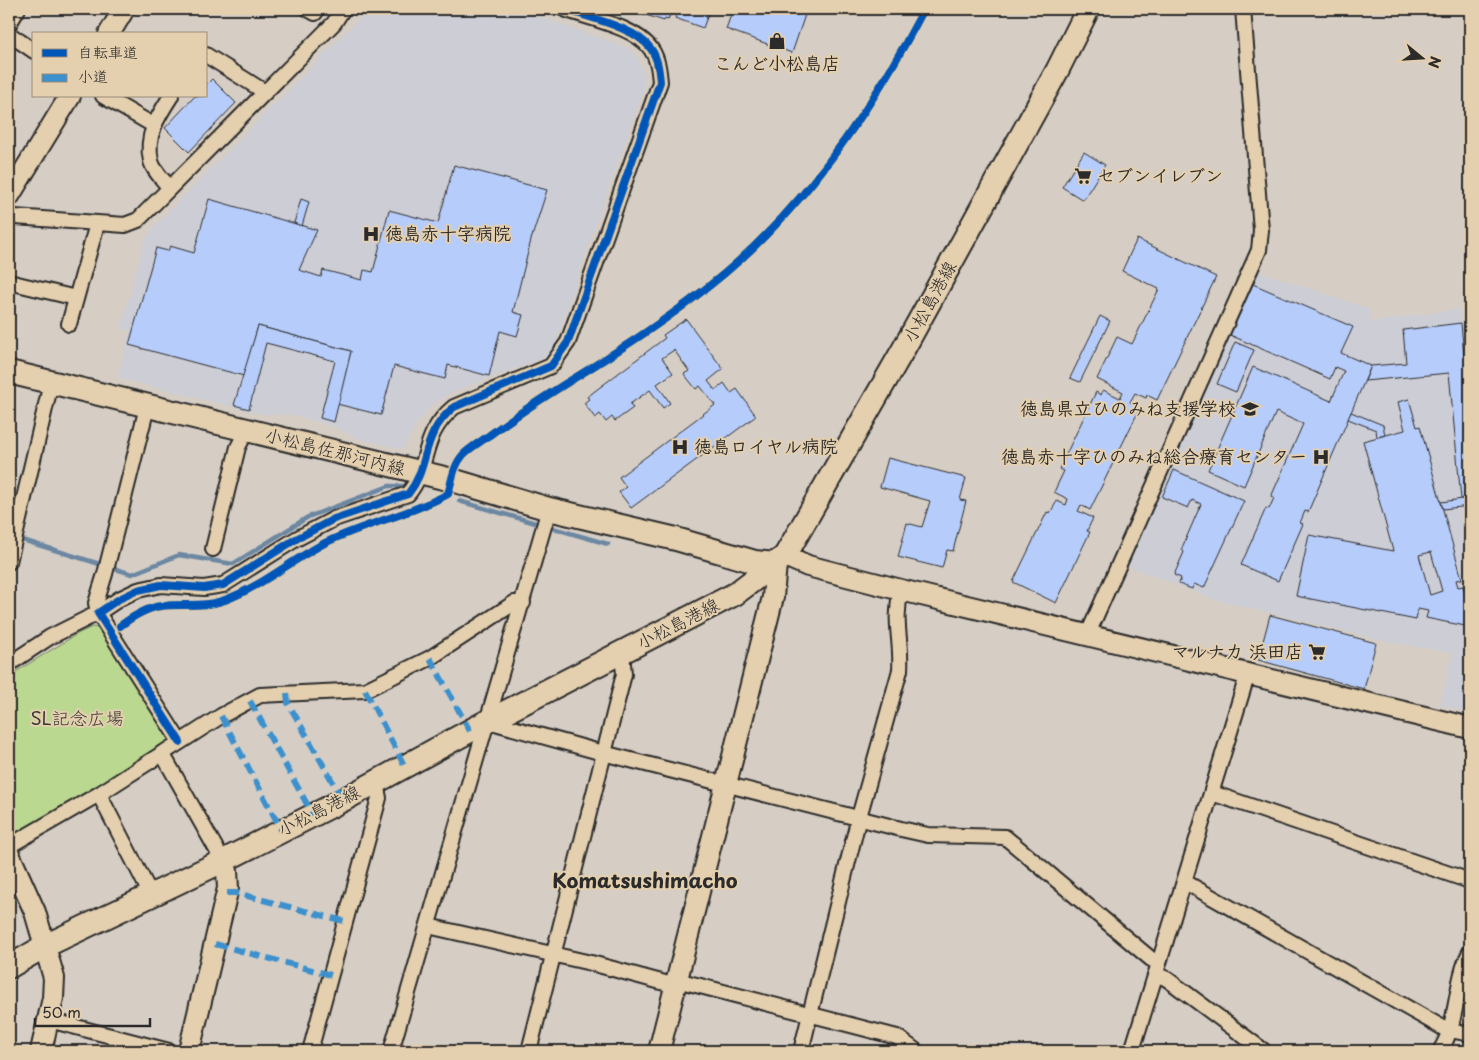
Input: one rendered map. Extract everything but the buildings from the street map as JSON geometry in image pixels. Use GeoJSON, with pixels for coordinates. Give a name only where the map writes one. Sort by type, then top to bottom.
{"type":"FeatureCollection","features":[{"type":"Feature","properties":{"kind":"main road","name":"小松島港線"},"geometry":{"type":"LineString","coordinates":[[9,968],[45,946],[223,861],[376,783],[488,721],[735,594],[780,560],[913,333],[1057,71],[1088,9]]}},
{"type":"Feature","properties":{"kind":"main road","name":"小松島佐那河内線"},"geometry":{"type":"LineString","coordinates":[[9,372],[147,408],[247,430],[502,493],[546,520],[676,539],[755,562],[780,560]]}},
{"type":"Feature","properties":{"kind":"street"},"geometry":{"type":"LineString","coordinates":[[9,24],[18,9]]}},
{"type":"Feature","properties":{"kind":"street"},"geometry":{"type":"LineString","coordinates":[[109,32],[124,9]]}},
{"type":"Feature","properties":{"kind":"street"},"geometry":{"type":"LineString","coordinates":[[9,214],[15,217],[97,224],[125,225],[138,220],[334,24],[343,9]]}},
{"type":"Feature","properties":{"kind":"street"},"geometry":{"type":"LineString","coordinates":[[9,664],[50,637],[138,590],[161,585],[204,588],[223,584],[296,539],[334,519],[408,494],[419,472],[428,441],[440,418],[454,408],[551,366],[562,354],[568,342],[660,82],[658,65],[651,49],[636,34],[564,9]]}},
{"type":"Feature","properties":{"kind":"street"},"geometry":{"type":"LineString","coordinates":[[1087,636],[1259,250],[1261,230],[1243,9]]}},
{"type":"Feature","properties":{"kind":"street"},"geometry":{"type":"LineString","coordinates":[[9,34],[32,50]]}},
{"type":"Feature","properties":{"kind":"street"},"geometry":{"type":"LineString","coordinates":[[208,55],[264,92]]}},
{"type":"Feature","properties":{"kind":"street"},"geometry":{"type":"LineString","coordinates":[[9,196],[69,98]]}},
{"type":"Feature","properties":{"kind":"street"},"geometry":{"type":"LineString","coordinates":[[106,98],[152,125]]}},
{"type":"Feature","properties":{"kind":"street"},"geometry":{"type":"LineString","coordinates":[[169,187],[151,162],[152,125],[170,98]]}},
{"type":"Feature","properties":{"kind":"street"},"geometry":{"type":"LineString","coordinates":[[69,324],[97,224]]}},
{"type":"Feature","properties":{"kind":"street"},"geometry":{"type":"LineString","coordinates":[[9,282],[76,298]]}},
{"type":"Feature","properties":{"kind":"street"},"geometry":{"type":"LineString","coordinates":[[9,562],[51,383]]}},
{"type":"Feature","properties":{"kind":"street"},"geometry":{"type":"LineString","coordinates":[[147,408],[107,568],[96,602],[98,613],[180,742]]}},
{"type":"Feature","properties":{"kind":"street"},"geometry":{"type":"LineString","coordinates":[[213,549],[238,447],[247,430]]}},
{"type":"Feature","properties":{"kind":"street"},"geometry":{"type":"LineString","coordinates":[[391,1051],[546,520]]}},
{"type":"Feature","properties":{"kind":"street"},"geometry":{"type":"LineString","coordinates":[[659,1051],[773,597],[780,560],[1470,728]]}},
{"type":"Feature","properties":{"kind":"street"},"geometry":{"type":"LineString","coordinates":[[801,1051],[859,817],[900,670],[901,655],[896,609],[902,590]]}},
{"type":"Feature","properties":{"kind":"street"},"geometry":{"type":"LineString","coordinates":[[9,846],[99,794],[222,716],[260,695],[365,690],[430,658],[514,603],[523,603]]}},
{"type":"Feature","properties":{"kind":"street"},"geometry":{"type":"LineString","coordinates":[[530,1051],[624,674],[622,653]]}},
{"type":"Feature","properties":{"kind":"street"},"geometry":{"type":"LineString","coordinates":[[1132,1051],[1248,673]]}},
{"type":"Feature","properties":{"kind":"street"},"geometry":{"type":"LineString","coordinates":[[488,721],[603,753],[928,835],[1005,838],[1151,960],[1167,979],[1264,1051]]}},
{"type":"Feature","properties":{"kind":"street"},"geometry":{"type":"LineString","coordinates":[[162,753],[227,871],[228,888],[189,1051]]}},
{"type":"Feature","properties":{"kind":"street"},"geometry":{"type":"LineString","coordinates":[[310,1051],[378,798],[376,783]]}},
{"type":"Feature","properties":{"kind":"street"},"geometry":{"type":"LineString","coordinates":[[1212,793],[1470,881]]}},
{"type":"Feature","properties":{"kind":"street"},"geometry":{"type":"LineString","coordinates":[[99,794],[151,895]]}},
{"type":"Feature","properties":{"kind":"street"},"geometry":{"type":"LineString","coordinates":[[9,854],[35,912],[54,978],[53,998],[41,1051]]}},
{"type":"Feature","properties":{"kind":"street"},"geometry":{"type":"LineString","coordinates":[[1185,882],[1449,1031],[1470,1034]]}},
{"type":"Feature","properties":{"kind":"street"},"geometry":{"type":"LineString","coordinates":[[428,926],[810,1013],[897,1037],[916,1051]]}},
{"type":"Feature","properties":{"kind":"street"},"geometry":{"type":"LineString","coordinates":[[1440,1051],[1449,1031],[1458,983],[1468,960]]}},
{"type":"Feature","properties":{"kind":"street"},"geometry":{"type":"LineString","coordinates":[[48,1020],[169,1051]]}},
{"type":"Feature","properties":{"kind":"shaded area","name":"徳島赤十字病院"},"geometry":{"type":"Polygon","coordinates":[[[362,9],[516,9],[628,48],[638,58],[644,73],[644,89],[587,249],[555,346],[548,356],[451,393],[430,407],[417,424],[403,449],[359,439],[333,426],[294,415],[261,414],[118,378],[130,331],[121,328],[144,242],[154,226],[358,20],[362,9]]]}},
{"type":"Feature","properties":{"kind":"shaded area","name":"徳島赤十字ひのみね総合療育センター"},"geometry":{"type":"Polygon","coordinates":[[[1255,270],[1369,309],[1371,322],[1459,309],[1470,349],[1470,713],[1440,705],[1453,653],[1379,640],[1213,599],[1123,564],[1255,270]]]}},
{"type":"Feature","properties":{"kind":"green space","name":"SL記念広場"},"geometry":{"type":"Polygon","coordinates":[[[92,627],[101,629],[169,737],[165,746],[9,841],[9,676],[92,627]]]}},
{"type":"Feature","properties":{"kind":"waterway"},"geometry":{"type":"LineString","coordinates":[[16,538],[132,574],[179,555],[233,564],[308,517],[389,486],[402,486]]}},
{"type":"Feature","properties":{"kind":"waterway"},"geometry":{"type":"LineString","coordinates":[[459,501],[608,544]]}},
{"type":"Feature","properties":{"kind":"marked path"},"geometry":{"type":"LineString","coordinates":[[430,658],[470,731]]}},
{"type":"Feature","properties":{"kind":"marked path"},"geometry":{"type":"LineString","coordinates":[[365,690],[405,767]]}},
{"type":"Feature","properties":{"kind":"marked path"},"geometry":{"type":"LineString","coordinates":[[287,693],[288,703],[343,800]]}},
{"type":"Feature","properties":{"kind":"marked path"},"geometry":{"type":"LineString","coordinates":[[250,701],[313,815]]}},
{"type":"Feature","properties":{"kind":"marked path"},"geometry":{"type":"LineString","coordinates":[[221,716],[282,831]]}},
{"type":"Feature","properties":{"kind":"marked path"},"geometry":{"type":"LineString","coordinates":[[227,893],[236,893],[344,921]]}},
{"type":"Feature","properties":{"kind":"marked path"},"geometry":{"type":"LineString","coordinates":[[215,944],[331,975]]}},
{"type":"Feature","properties":{"kind":"cycle path"},"geometry":{"type":"LineString","coordinates":[[180,742],[98,613],[119,599],[138,590],[161,585],[204,588],[223,585],[296,539],[334,519],[408,494],[420,473],[435,429],[454,407],[551,366],[568,342],[660,82],[659,69],[655,57],[644,41],[623,29],[564,9]]}},
{"type":"Feature","properties":{"kind":"cycle path"},"geometry":{"type":"LineString","coordinates":[[120,626],[139,613],[155,607],[209,604],[238,595],[321,545],[352,531],[433,502],[448,494],[457,464],[468,450],[525,410],[667,318],[725,273],[756,245],[812,184],[837,150],[884,81],[924,9]]}},
{"type":"Feature","properties":{"kind":"place","name":"こんど小松島店"},"geometry":{"type":"Point","coordinates":[777,41]}},
{"type":"Feature","properties":{"kind":"place","name":"セブンイレブン"},"geometry":{"type":"Point","coordinates":[1083,176]}},
{"type":"Feature","properties":{"kind":"place","name":"徳島赤十字病院"},"geometry":{"type":"Point","coordinates":[371,234]}},
{"type":"Feature","properties":{"kind":"place","name":"徳島県立ひのみね支援学校"},"geometry":{"type":"Point","coordinates":[1250,409]}},
{"type":"Feature","properties":{"kind":"place","name":"徳島ロイヤル病院"},"geometry":{"type":"Point","coordinates":[680,447]}},
{"type":"Feature","properties":{"kind":"place","name":"徳島赤十字ひのみね総合療育センター"},"geometry":{"type":"Point","coordinates":[1321,457]}},
{"type":"Feature","properties":{"kind":"place","name":"マルナカ 浜田店"},"geometry":{"type":"Point","coordinates":[1317,652]}},
{"type":"Feature","properties":{"kind":"district","name":"Komatsushimacho"},"geometry":{"type":"Point","coordinates":[645,881]}}]}
